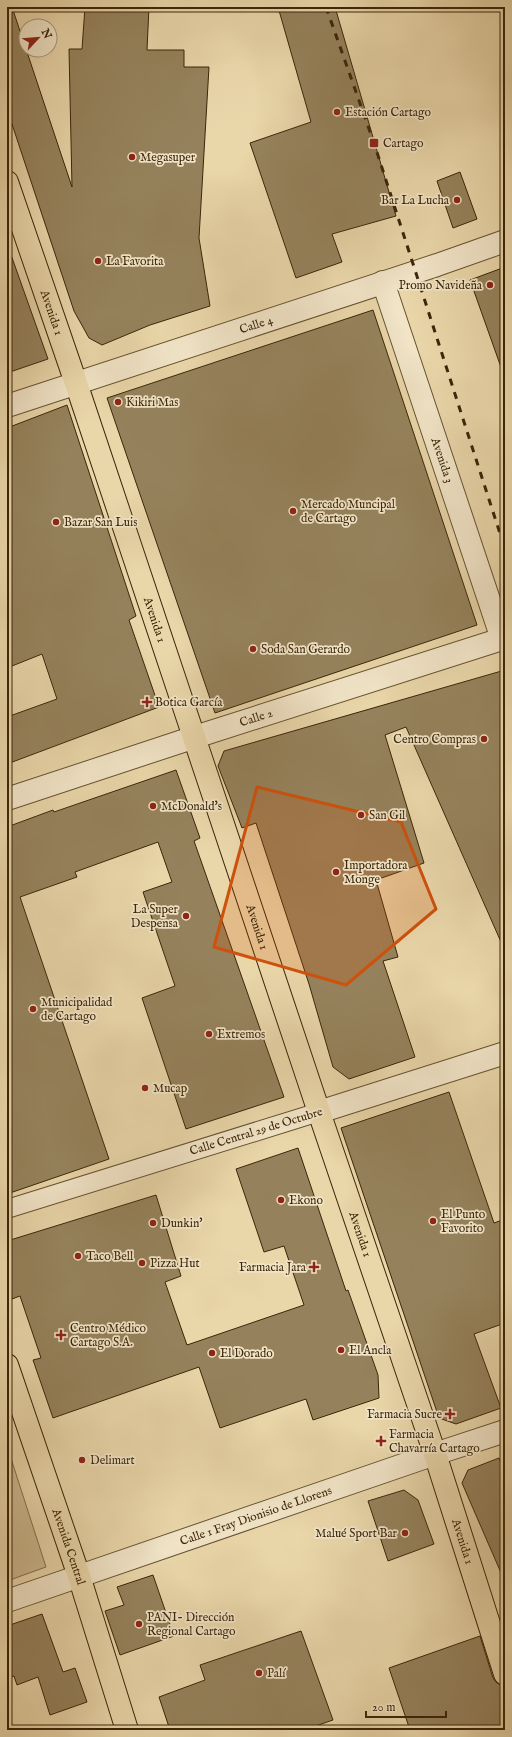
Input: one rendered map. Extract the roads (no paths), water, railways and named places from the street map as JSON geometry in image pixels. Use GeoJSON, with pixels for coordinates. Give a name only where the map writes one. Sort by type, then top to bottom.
{"type":"FeatureCollection","features":[{"type":"Feature","properties":{"kind":"main road","name":"Avenida 1"},"geometry":{"type":"LineString","coordinates":[[7,182],[76,383],[319,1112],[435,1454],[505,1674]]}},
{"type":"Feature","properties":{"kind":"main road","name":"Avenida Central"},"geometry":{"type":"LineString","coordinates":[[7,1365],[79,1576],[127,1730]]}},
{"type":"Feature","properties":{"kind":"street","name":"Calle 4"},"geometry":{"type":"LineString","coordinates":[[7,406],[505,241]]}},
{"type":"Feature","properties":{"kind":"street","name":"Avenida 3"},"geometry":{"type":"LineString","coordinates":[[383,282],[503,639]]}},
{"type":"Feature","properties":{"kind":"street","name":"Calle 2"},"geometry":{"type":"LineString","coordinates":[[7,799],[195,737],[503,639]]}},
{"type":"Feature","properties":{"kind":"street","name":"Calle Central 29 de Octubre"},"geometry":{"type":"LineString","coordinates":[[7,1209],[505,1053]]}},
{"type":"Feature","properties":{"kind":"street","name":"Calle 1 Fray Dionisio de Llorens"},"geometry":{"type":"LineString","coordinates":[[7,1601],[505,1431]]}},
{"type":"Feature","properties":{"kind":"railway"},"geometry":{"type":"LineString","coordinates":[[326,7],[374,143],[505,549]]}},
{"type":"Feature","properties":{"kind":"place","name":"Estación Cartago"},"geometry":{"type":"Point","coordinates":[337,112]}},
{"type":"Feature","properties":{"kind":"place","name":"Cartago"},"geometry":{"type":"Point","coordinates":[374,143]}},
{"type":"Feature","properties":{"kind":"place","name":"Megasuper"},"geometry":{"type":"Point","coordinates":[132,157]}},
{"type":"Feature","properties":{"kind":"place","name":"Bar La Lucha"},"geometry":{"type":"Point","coordinates":[457,200]}},
{"type":"Feature","properties":{"kind":"place","name":"La Favorita"},"geometry":{"type":"Point","coordinates":[98,261]}},
{"type":"Feature","properties":{"kind":"place","name":"Promo Navideña"},"geometry":{"type":"Point","coordinates":[490,285]}},
{"type":"Feature","properties":{"kind":"place","name":"Kikiri Mas"},"geometry":{"type":"Point","coordinates":[118,402]}},
{"type":"Feature","properties":{"kind":"place","name":"Mercado Muncipal de Cartago"},"geometry":{"type":"Point","coordinates":[293,511]}},
{"type":"Feature","properties":{"kind":"place","name":"Bazar San Luis"},"geometry":{"type":"Point","coordinates":[56,522]}},
{"type":"Feature","properties":{"kind":"place","name":"Soda San Gerardo"},"geometry":{"type":"Point","coordinates":[253,649]}},
{"type":"Feature","properties":{"kind":"place","name":"Botica García"},"geometry":{"type":"Point","coordinates":[147,702]}},
{"type":"Feature","properties":{"kind":"place","name":"Centro Compras"},"geometry":{"type":"Point","coordinates":[484,739]}},
{"type":"Feature","properties":{"kind":"place","name":"McDonald's"},"geometry":{"type":"Point","coordinates":[153,806]}},
{"type":"Feature","properties":{"kind":"place","name":"San Gil"},"geometry":{"type":"Point","coordinates":[361,815]}},
{"type":"Feature","properties":{"kind":"place","name":"Importadora Monge"},"geometry":{"type":"Point","coordinates":[336,872]}},
{"type":"Feature","properties":{"kind":"place","name":"La Super Despensa"},"geometry":{"type":"Point","coordinates":[186,916]}},
{"type":"Feature","properties":{"kind":"place","name":"Municipalidad de Cartago"},"geometry":{"type":"Point","coordinates":[33,1009]}},
{"type":"Feature","properties":{"kind":"place","name":"Extremos"},"geometry":{"type":"Point","coordinates":[209,1034]}},
{"type":"Feature","properties":{"kind":"place","name":"Mucap"},"geometry":{"type":"Point","coordinates":[145,1088]}},
{"type":"Feature","properties":{"kind":"place","name":"Ekono"},"geometry":{"type":"Point","coordinates":[281,1200]}},
{"type":"Feature","properties":{"kind":"place","name":"El Punto Favorito"},"geometry":{"type":"Point","coordinates":[433,1221]}},
{"type":"Feature","properties":{"kind":"place","name":"Dunkin'"},"geometry":{"type":"Point","coordinates":[153,1223]}},
{"type":"Feature","properties":{"kind":"place","name":"Taco Bell"},"geometry":{"type":"Point","coordinates":[78,1256]}},
{"type":"Feature","properties":{"kind":"place","name":"Pizza Hut"},"geometry":{"type":"Point","coordinates":[142,1263]}},
{"type":"Feature","properties":{"kind":"place","name":"Farmacia Jara"},"geometry":{"type":"Point","coordinates":[314,1267]}},
{"type":"Feature","properties":{"kind":"place","name":"Centro Médico Cartago S.A."},"geometry":{"type":"Point","coordinates":[61,1335]}},
{"type":"Feature","properties":{"kind":"place","name":"El Ancla"},"geometry":{"type":"Point","coordinates":[341,1350]}},
{"type":"Feature","properties":{"kind":"place","name":"El Dorado"},"geometry":{"type":"Point","coordinates":[212,1353]}},
{"type":"Feature","properties":{"kind":"place","name":"Farmacia Sucre"},"geometry":{"type":"Point","coordinates":[450,1414]}},
{"type":"Feature","properties":{"kind":"place","name":"Farmacia Chavarría Cartago"},"geometry":{"type":"Point","coordinates":[381,1441]}},
{"type":"Feature","properties":{"kind":"place","name":"Delimart"},"geometry":{"type":"Point","coordinates":[82,1460]}},
{"type":"Feature","properties":{"kind":"place","name":"Malué Sport Bar"},"geometry":{"type":"Point","coordinates":[405,1533]}},
{"type":"Feature","properties":{"kind":"place","name":"PANI- Dirección Regional Cartago"},"geometry":{"type":"Point","coordinates":[139,1624]}},
{"type":"Feature","properties":{"kind":"place","name":"Palí"},"geometry":{"type":"Point","coordinates":[259,1673]}}]}
